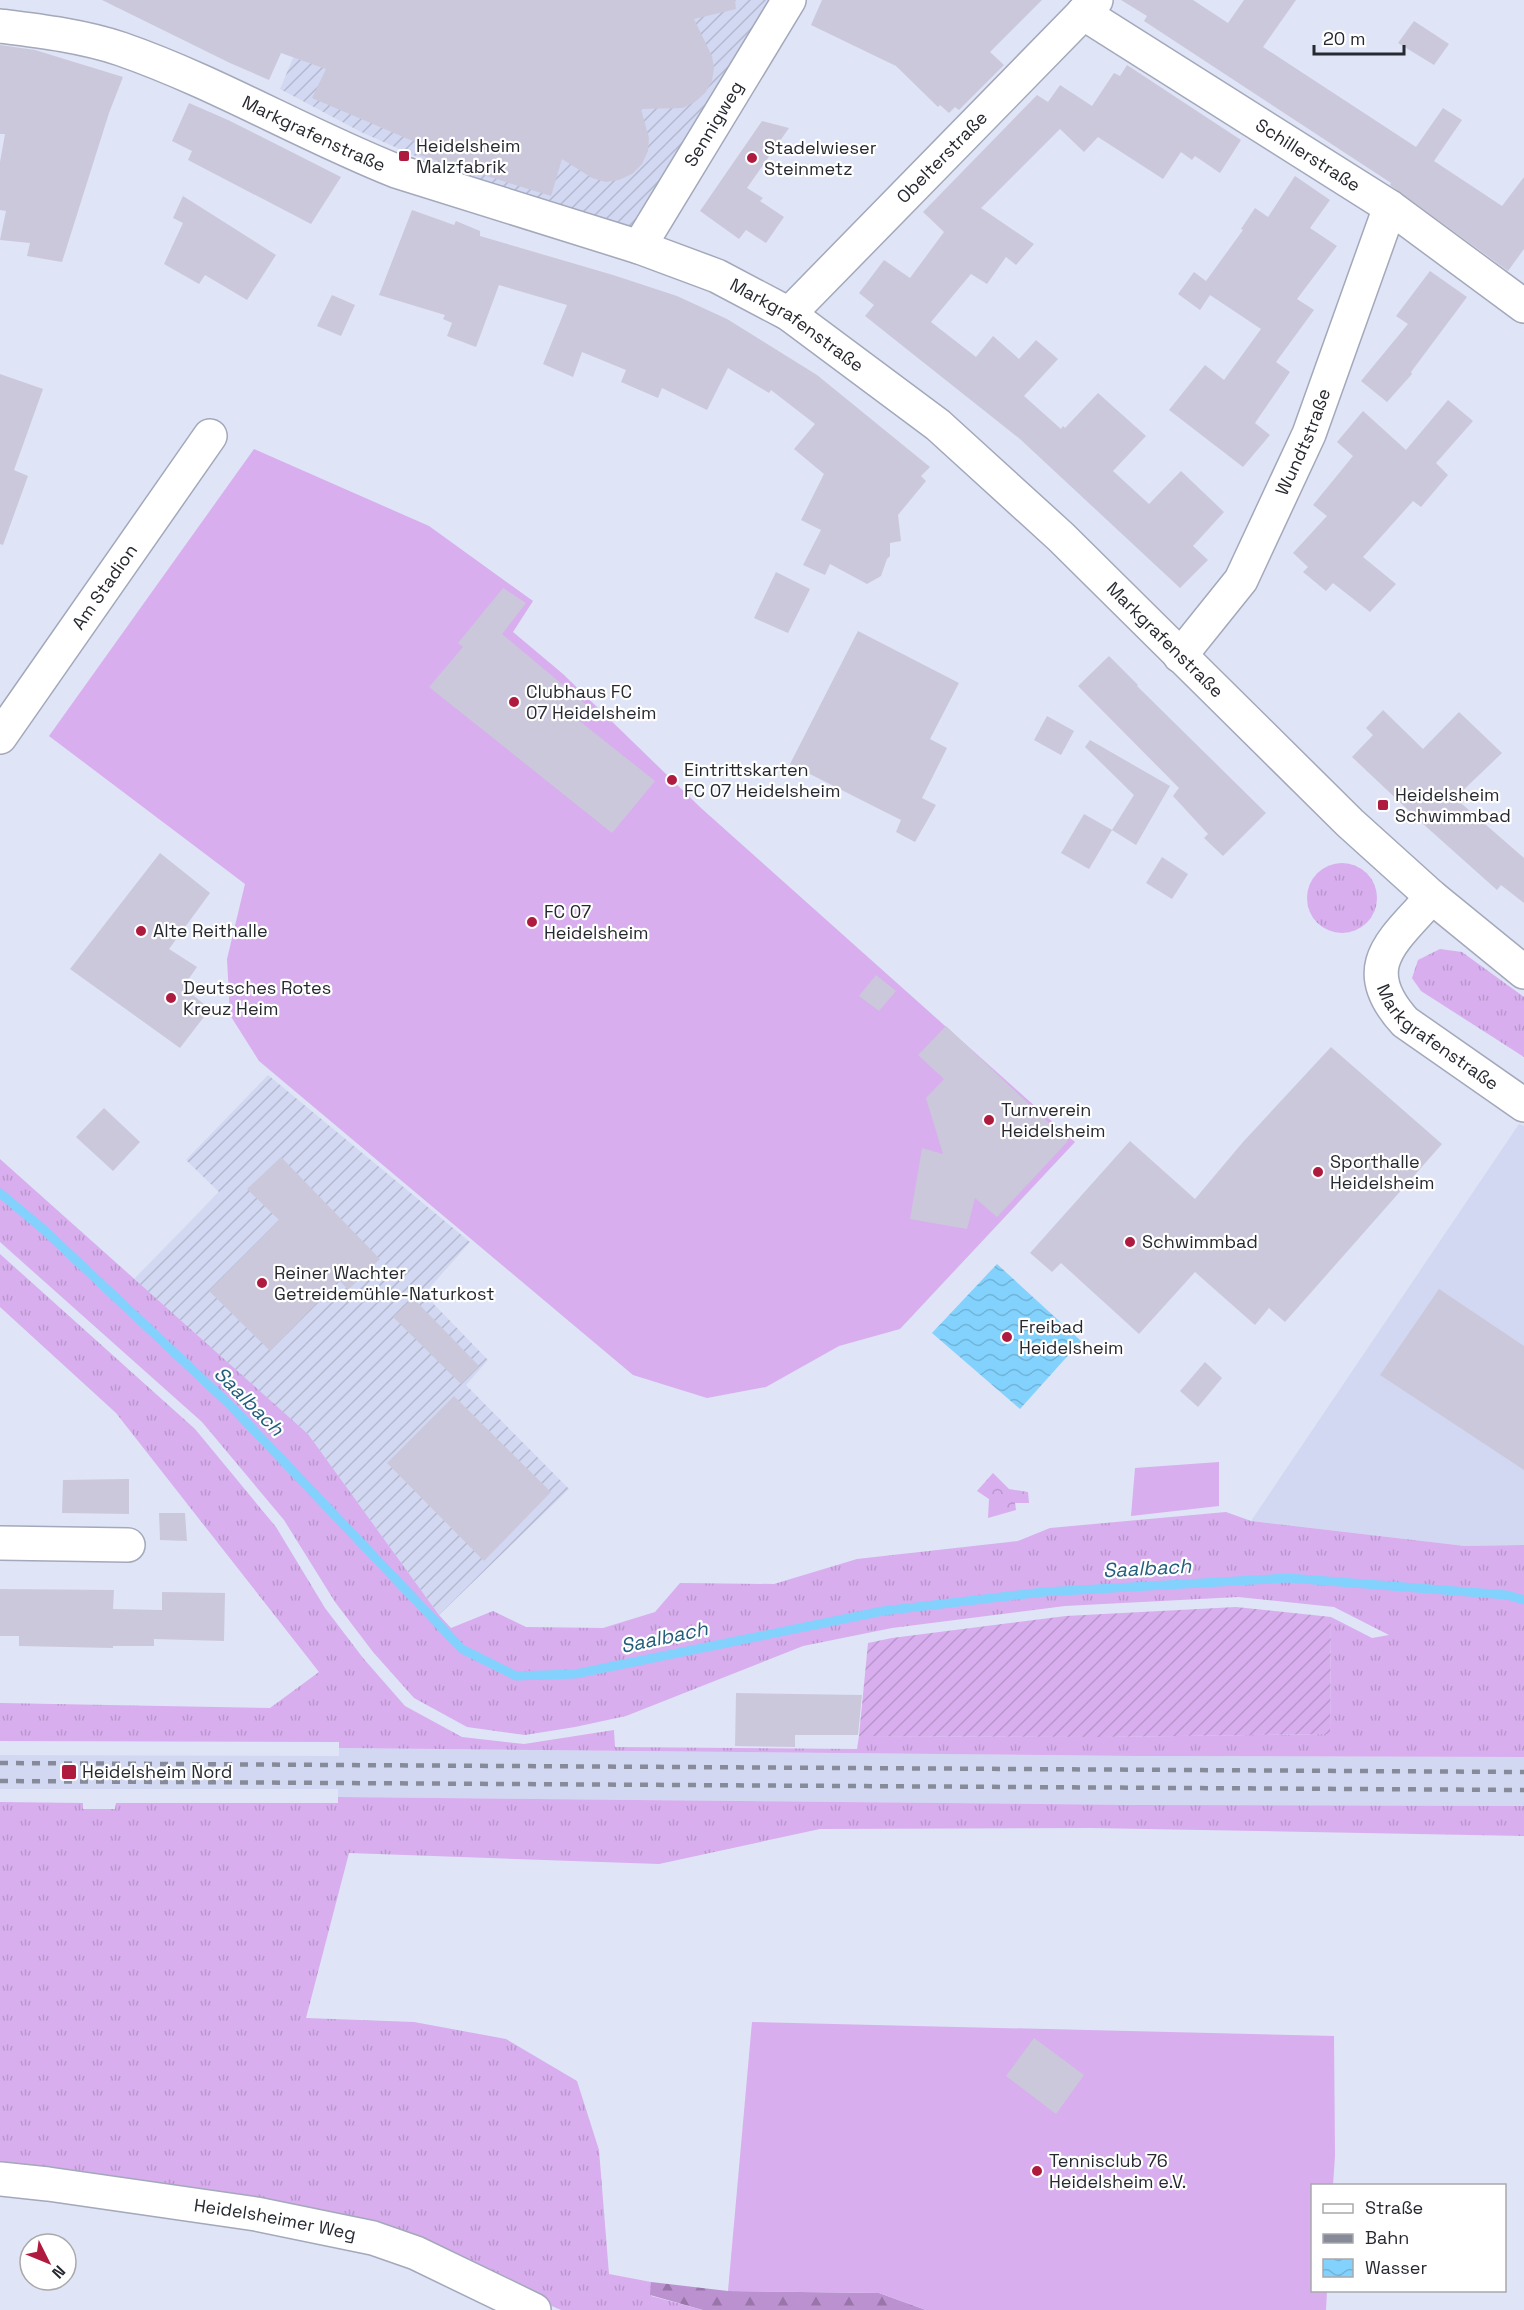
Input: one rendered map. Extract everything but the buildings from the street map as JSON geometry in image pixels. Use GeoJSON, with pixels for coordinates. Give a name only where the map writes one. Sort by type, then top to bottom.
{"type":"FeatureCollection","features":[{"type":"Feature","properties":{"kind":"street","name":"Sennigweg"},"geometry":{"type":"LineString","coordinates":[[639,247],[789,0]]}},
{"type":"Feature","properties":{"kind":"street","name":"Schillerstraße"},"geometry":{"type":"LineString","coordinates":[[1090,7],[1390,207],[1524,306]]}},
{"type":"Feature","properties":{"kind":"street","name":"Obelterstraße"},"geometry":{"type":"LineString","coordinates":[[789,314],[1090,7]]}},
{"type":"Feature","properties":{"kind":"street","name":"Markgrafenstraße"},"geometry":{"type":"LineString","coordinates":[[0,26],[52,32],[119,48],[198,78],[319,137],[396,171],[639,247],[717,276],[789,314],[938,425],[1061,537],[1350,823],[1432,897],[1524,972]]}},
{"type":"Feature","properties":{"kind":"street","name":"Wundtstraße"},"geometry":{"type":"LineString","coordinates":[[1180,656],[1241,580],[1309,435],[1390,207]]}},
{"type":"Feature","properties":{"kind":"street","name":"Am Stadion"},"geometry":{"type":"LineString","coordinates":[[0,737],[210,436]]}},
{"type":"Feature","properties":{"kind":"street","name":"Markgrafenstraße"},"geometry":{"type":"LineString","coordinates":[[1432,897],[1389,946],[1381,965],[1382,982],[1390,1006],[1405,1022],[1524,1105]]}},
{"type":"Feature","properties":{"kind":"street"},"geometry":{"type":"LineString","coordinates":[[0,1543],[128,1545]]}},
{"type":"Feature","properties":{"kind":"street","name":"Heidelsheimer Weg"},"geometry":{"type":"LineString","coordinates":[[0,2179],[256,2214],[373,2238],[416,2253],[534,2310]]}},
{"type":"Feature","properties":{"kind":"shaded area"},"geometry":{"type":"Polygon","coordinates":[[[312,0],[771,0],[639,231],[440,167],[361,132],[280,89],[301,39],[312,0]]]}},
{"type":"Feature","properties":{"kind":"shaded area"},"geometry":{"type":"Polygon","coordinates":[[[268,1075],[470,1242],[424,1294],[488,1360],[466,1385],[569,1489],[439,1615],[308,1434],[134,1279],[219,1192],[186,1160],[268,1075]]]}},
{"type":"Feature","properties":{"kind":"shaded area"},"geometry":{"type":"Polygon","coordinates":[[[1519,1124],[1524,1126],[1524,1545],[1465,1546],[1251,1521],[1519,1124]]]}},
{"type":"Feature","properties":{"kind":"shaded area"},"geometry":{"type":"Polygon","coordinates":[[[339,1748],[1135,1756],[1524,1757],[1524,1806],[1135,1805],[338,1797],[338,1789],[0,1789],[0,1755],[339,1756],[339,1748]]]}},
{"type":"Feature","properties":{"kind":"green space","name":"FC 07 Heidelsheim"},"geometry":{"type":"Polygon","coordinates":[[[254,449],[429,526],[533,601],[513,632],[563,674],[701,808],[1075,1142],[900,1329],[839,1346],[766,1387],[707,1398],[633,1375],[259,1061],[230,1015],[227,959],[245,884],[49,736],[254,449]]]}},
{"type":"Feature","properties":{"kind":"green space"},"geometry":{"type":"Polygon","coordinates":[[[1349,863],[1362,869],[1371,878],[1375,884],[1377,898],[1375,912],[1367,923],[1356,931],[1335,933],[1317,923],[1309,912],[1307,891],[1317,873],[1328,865],[1349,863]]]}},
{"type":"Feature","properties":{"kind":"green space"},"geometry":{"type":"Polygon","coordinates":[[[1440,949],[1462,952],[1524,997],[1524,1057],[1421,991],[1412,978],[1418,960],[1440,949]]]}},
{"type":"Feature","properties":{"kind":"green space"},"geometry":{"type":"Polygon","coordinates":[[[0,1159],[308,1434],[439,1615],[451,1628],[493,1611],[526,1627],[603,1628],[655,1612],[680,1583],[774,1584],[857,1559],[1018,1541],[1050,1528],[1226,1512],[1251,1521],[1465,1546],[1524,1545],[1524,1757],[1135,1756],[339,1748],[339,1742],[0,1741],[0,1703],[270,1708],[319,1672],[116,1413],[0,1307],[0,1254],[195,1429],[276,1527],[325,1608],[363,1658],[405,1706],[462,1737],[524,1744],[614,1730],[615,1747],[857,1749],[859,1736],[1102,1737],[1330,1734],[1331,1617],[1372,1638],[1389,1635],[1334,1607],[1238,1597],[1065,1606],[892,1628],[803,1646],[626,1716],[575,1727],[525,1735],[467,1727],[414,1698],[373,1652],[335,1602],[284,1520],[202,1422],[0,1242],[0,1159]]]}},
{"type":"Feature","properties":{"kind":"green space"},"geometry":{"type":"Polygon","coordinates":[[[1219,1462],[1219,1506],[1131,1516],[1135,1468],[1219,1462]]]}},
{"type":"Feature","properties":{"kind":"green space"},"geometry":{"type":"Polygon","coordinates":[[[993,1473],[1009,1489],[1028,1492],[1029,1503],[1015,1503],[1016,1510],[988,1518],[989,1499],[977,1491],[993,1473]]]}},
{"type":"Feature","properties":{"kind":"green space"},"geometry":{"type":"Polygon","coordinates":[[[1236,1607],[1331,1617],[1330,1734],[1102,1737],[859,1736],[868,1643],[1066,1616],[1236,1607]]]}},
{"type":"Feature","properties":{"kind":"green space"},"geometry":{"type":"Polygon","coordinates":[[[338,1797],[1135,1805],[1524,1806],[1524,1836],[1091,1828],[820,1829],[659,1864],[349,1853],[306,2018],[414,2022],[506,2039],[577,2081],[599,2150],[609,2274],[651,2282],[651,2296],[703,2310],[561,2310],[472,2271],[374,2256],[165,2210],[0,2195],[0,1802],[83,1803],[83,1809],[115,1809],[116,1803],[338,1803],[338,1797]]]}},
{"type":"Feature","properties":{"kind":"green space","name":"Tennisclub 76 Heidelsheim e.V."},"geometry":{"type":"Polygon","coordinates":[[[752,2022],[1334,2036],[1333,2184],[1311,2184],[1311,2292],[1327,2292],[1326,2310],[926,2310],[879,2293],[728,2291],[752,2022]]]}},
{"type":"Feature","properties":{"kind":"green space"},"geometry":{"type":"Polygon","coordinates":[[[651,2282],[728,2291],[879,2293],[926,2310],[703,2310],[650,2295],[651,2282]]]}},
{"type":"Feature","properties":{"kind":"water","name":"Freibad Heidelsheim"},"geometry":{"type":"Polygon","coordinates":[[[997,1264],[1081,1341],[1020,1409],[932,1333],[997,1264]]]}},
{"type":"Feature","properties":{"kind":"waterway","name":"Saalbach"},"geometry":{"type":"LineString","coordinates":[[0,1193],[43,1229],[229,1404],[462,1649],[516,1676],[575,1674],[883,1611],[1044,1592],[1288,1578],[1507,1595],[1524,1600]]}},
{"type":"Feature","properties":{"kind":"railway"},"geometry":{"type":"LineString","coordinates":[[0,1763],[1524,1772]]}},
{"type":"Feature","properties":{"kind":"railway"},"geometry":{"type":"LineString","coordinates":[[0,1781],[1524,1790]]}},
{"type":"Feature","properties":{"kind":"place","name":"Heidelsheim Malzfabrik"},"geometry":{"type":"Point","coordinates":[404,156]}},
{"type":"Feature","properties":{"kind":"place","name":"Stadelwieser Steinmetz"},"geometry":{"type":"Point","coordinates":[752,158]}},
{"type":"Feature","properties":{"kind":"place","name":"Clubhaus FC 07 Heidelsheim"},"geometry":{"type":"Point","coordinates":[514,702]}},
{"type":"Feature","properties":{"kind":"place","name":"Eintrittskarten FC 07 Heidelsheim"},"geometry":{"type":"Point","coordinates":[672,780]}},
{"type":"Feature","properties":{"kind":"place","name":"Heidelsheim Schwimmbad"},"geometry":{"type":"Point","coordinates":[1383,805]}},
{"type":"Feature","properties":{"kind":"place","name":"FC 07 Heidelsheim"},"geometry":{"type":"Point","coordinates":[532,922]}},
{"type":"Feature","properties":{"kind":"place","name":"Alte Reithalle"},"geometry":{"type":"Point","coordinates":[141,931]}},
{"type":"Feature","properties":{"kind":"place","name":"Deutsches Rotes Kreuz Heim"},"geometry":{"type":"Point","coordinates":[171,998]}},
{"type":"Feature","properties":{"kind":"place","name":"Turnverein Heidelsheim"},"geometry":{"type":"Point","coordinates":[989,1120]}},
{"type":"Feature","properties":{"kind":"place","name":"Sporthalle Heidelsheim"},"geometry":{"type":"Point","coordinates":[1318,1172]}},
{"type":"Feature","properties":{"kind":"place","name":"Schwimmbad"},"geometry":{"type":"Point","coordinates":[1130,1242]}},
{"type":"Feature","properties":{"kind":"place","name":"Reiner Wachter Getreidemühle-Naturkost"},"geometry":{"type":"Point","coordinates":[262,1283]}},
{"type":"Feature","properties":{"kind":"place","name":"Freibad Heidelsheim"},"geometry":{"type":"Point","coordinates":[1007,1337]}},
{"type":"Feature","properties":{"kind":"place","name":"Heidelsheim Nord"},"geometry":{"type":"Point","coordinates":[69,1772]}},
{"type":"Feature","properties":{"kind":"place","name":"Tennisclub 76 Heidelsheim e.V."},"geometry":{"type":"Point","coordinates":[1037,2171]}}]}
